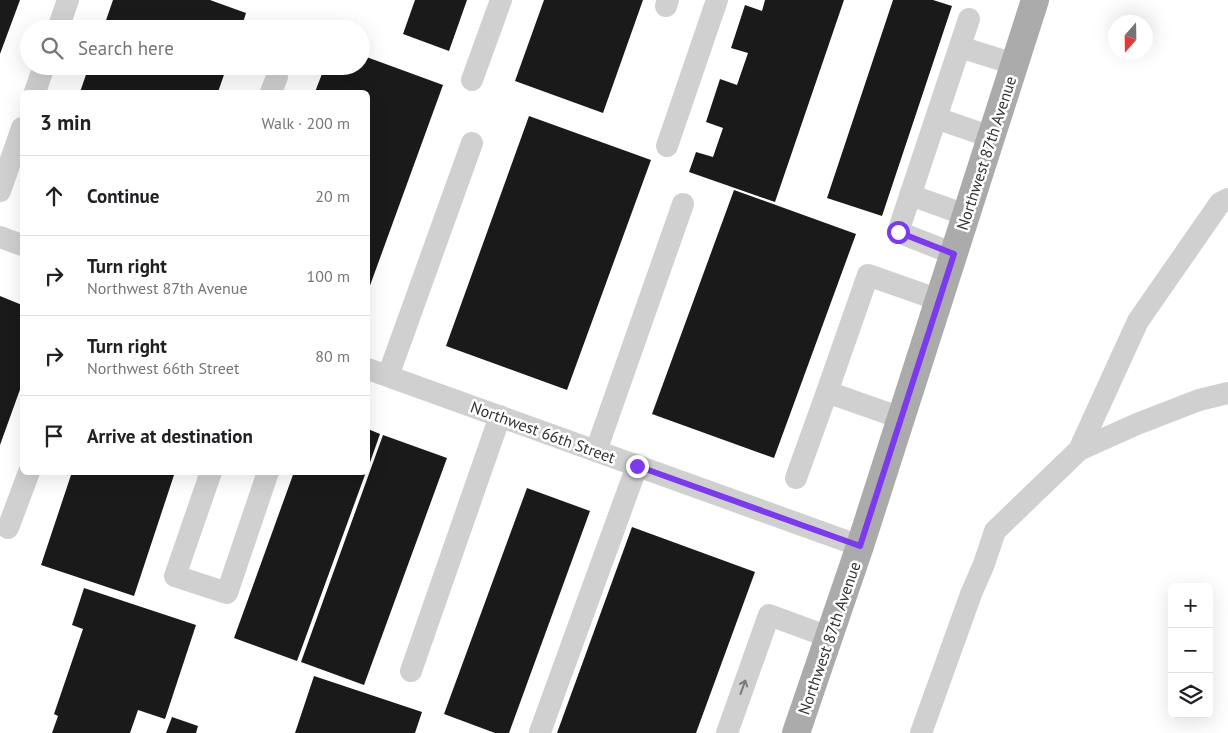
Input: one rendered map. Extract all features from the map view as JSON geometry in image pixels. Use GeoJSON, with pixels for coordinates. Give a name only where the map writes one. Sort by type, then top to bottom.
{"type":"FeatureCollection","features":[{"type":"Feature","properties":{"kind":"main road","name":"Northwest 87th Avenue"},"geometry":{"type":"LineString","coordinates":[[796,733],[860,546],[1035,0]]}},
{"type":"Feature","properties":{"kind":"street"},"geometry":{"type":"LineString","coordinates":[[61,20],[68,0]]}},
{"type":"Feature","properties":{"kind":"street"},"geometry":{"type":"LineString","coordinates":[[472,80],[501,0]]}},
{"type":"Feature","properties":{"kind":"street"},"geometry":{"type":"LineString","coordinates":[[667,146],[717,0]]}},
{"type":"Feature","properties":{"kind":"street"},"geometry":{"type":"LineString","coordinates":[[954,254],[898,232],[969,20]]}},
{"type":"Feature","properties":{"kind":"street"},"geometry":{"type":"LineString","coordinates":[[960,47],[1014,64]]}},
{"type":"Feature","properties":{"kind":"street"},"geometry":{"type":"LineString","coordinates":[[36,90],[41,75]]}},
{"type":"Feature","properties":{"kind":"street"},"geometry":{"type":"LineString","coordinates":[[936,118],[991,137]]}},
{"type":"Feature","properties":{"kind":"street"},"geometry":{"type":"LineString","coordinates":[[0,191],[20,134]]}},
{"type":"Feature","properties":{"kind":"street"},"geometry":{"type":"LineString","coordinates":[[378,372],[472,144]]}},
{"type":"Feature","properties":{"kind":"street"},"geometry":{"type":"LineString","coordinates":[[910,196],[966,215]]}},
{"type":"Feature","properties":{"kind":"street"},"geometry":{"type":"LineString","coordinates":[[1079,450],[1138,321],[1220,203],[1228,199]]}},
{"type":"Feature","properties":{"kind":"street"},"geometry":{"type":"LineString","coordinates":[[596,451],[684,204]]}},
{"type":"Feature","properties":{"kind":"street"},"geometry":{"type":"LineString","coordinates":[[0,237],[20,244]]}},
{"type":"Feature","properties":{"kind":"street"},"geometry":{"type":"LineString","coordinates":[[796,478],[868,275],[939,300]]}},
{"type":"Feature","properties":{"kind":"street","name":"Northwest 66th Street"},"geometry":{"type":"LineString","coordinates":[[378,372],[860,546]]}},
{"type":"Feature","properties":{"kind":"street"},"geometry":{"type":"LineString","coordinates":[[827,392],[901,418]]}},
{"type":"Feature","properties":{"kind":"street"},"geometry":{"type":"LineString","coordinates":[[921,733],[971,594],[996,531],[1079,450],[1199,400],[1228,393]]}},
{"type":"Feature","properties":{"kind":"street"},"geometry":{"type":"LineString","coordinates":[[411,670],[500,416]]}},
{"type":"Feature","properties":{"kind":"street"},"geometry":{"type":"LineString","coordinates":[[540,732],[637,466]]}},
{"type":"Feature","properties":{"kind":"street"},"geometry":{"type":"LineString","coordinates":[[8,528],[28,475]]}},
{"type":"Feature","properties":{"kind":"street"},"geometry":{"type":"LineString","coordinates":[[209,475],[175,576],[227,593],[267,475]]}},
{"type":"Feature","properties":{"kind":"street"},"geometry":{"type":"LineString","coordinates":[[727,733],[770,615],[830,637]]}},
{"type":"Feature","properties":{"kind":"building"},"geometry":{"type":"Polygon","coordinates":[[[0,0],[20,0],[0,54],[0,0]]]}},
{"type":"Feature","properties":{"kind":"building"},"geometry":{"type":"Polygon","coordinates":[[[113,0],[210,0],[246,13],[244,20],[106,20],[113,0]]]}},
{"type":"Feature","properties":{"kind":"building"},"geometry":{"type":"Polygon","coordinates":[[[415,0],[467,0],[449,51],[403,34],[415,0]]]}},
{"type":"Feature","properties":{"kind":"building"},"geometry":{"type":"Polygon","coordinates":[[[544,0],[643,0],[603,113],[515,81],[544,0]]]}},
{"type":"Feature","properties":{"kind":"building"},"geometry":{"type":"Polygon","coordinates":[[[765,0],[844,0],[775,202],[689,172],[696,152],[713,157],[723,128],[706,122],[720,79],[737,85],[748,53],[731,48],[745,5],[762,11],[765,0]]]}},
{"type":"Feature","properties":{"kind":"building"},"geometry":{"type":"Polygon","coordinates":[[[893,0],[933,0],[952,6],[882,216],[827,198],[893,0]]]}},
{"type":"Feature","properties":{"kind":"building"},"geometry":{"type":"Polygon","coordinates":[[[370,58],[443,85],[370,286],[370,90],[316,90],[322,75],[370,75],[370,58]]]}},
{"type":"Feature","properties":{"kind":"building"},"geometry":{"type":"Polygon","coordinates":[[[86,75],[224,75],[219,90],[81,90],[86,75]]]}},
{"type":"Feature","properties":{"kind":"building"},"geometry":{"type":"Polygon","coordinates":[[[529,116],[651,160],[567,390],[446,346],[529,116]]]}},
{"type":"Feature","properties":{"kind":"building"},"geometry":{"type":"Polygon","coordinates":[[[734,190],[856,234],[774,458],[652,414],[734,190]]]}},
{"type":"Feature","properties":{"kind":"building"},"geometry":{"type":"Polygon","coordinates":[[[0,296],[20,304],[20,390],[0,445],[0,296]]]}},
{"type":"Feature","properties":{"kind":"building"},"geometry":{"type":"Polygon","coordinates":[[[370,430],[380,434],[370,462],[370,430]]]}},
{"type":"Feature","properties":{"kind":"building"},"geometry":{"type":"Polygon","coordinates":[[[383,435],[447,458],[364,685],[301,662],[383,435]]]}},
{"type":"Feature","properties":{"kind":"building"},"geometry":{"type":"Polygon","coordinates":[[[71,475],[174,475],[134,596],[41,565],[71,475]]]}},
{"type":"Feature","properties":{"kind":"building"},"geometry":{"type":"Polygon","coordinates":[[[293,475],[365,475],[297,661],[234,638],[293,475]]]}},
{"type":"Feature","properties":{"kind":"building"},"geometry":{"type":"Polygon","coordinates":[[[527,488],[590,511],[509,733],[495,733],[444,714],[527,488]]]}},
{"type":"Feature","properties":{"kind":"building"},"geometry":{"type":"Polygon","coordinates":[[[632,527],[755,572],[696,733],[557,733],[632,527]]]}},
{"type":"Feature","properties":{"kind":"building"},"geometry":{"type":"Polygon","coordinates":[[[84,588],[196,625],[165,719],[138,710],[130,733],[52,733],[58,716],[54,714],[83,629],[72,625],[84,588]]]}},
{"type":"Feature","properties":{"kind":"building"},"geometry":{"type":"Polygon","coordinates":[[[314,676],[422,712],[415,733],[295,733],[314,676]]]}},
{"type":"Feature","properties":{"kind":"building"},"geometry":{"type":"Polygon","coordinates":[[[172,717],[198,726],[196,733],[166,733],[172,717]]]}},
{"type":"Feature","properties":{"kind":"route"},"geometry":{"type":"LineString","coordinates":[[637,466],[860,546],[954,254],[898,232]]}}]}
